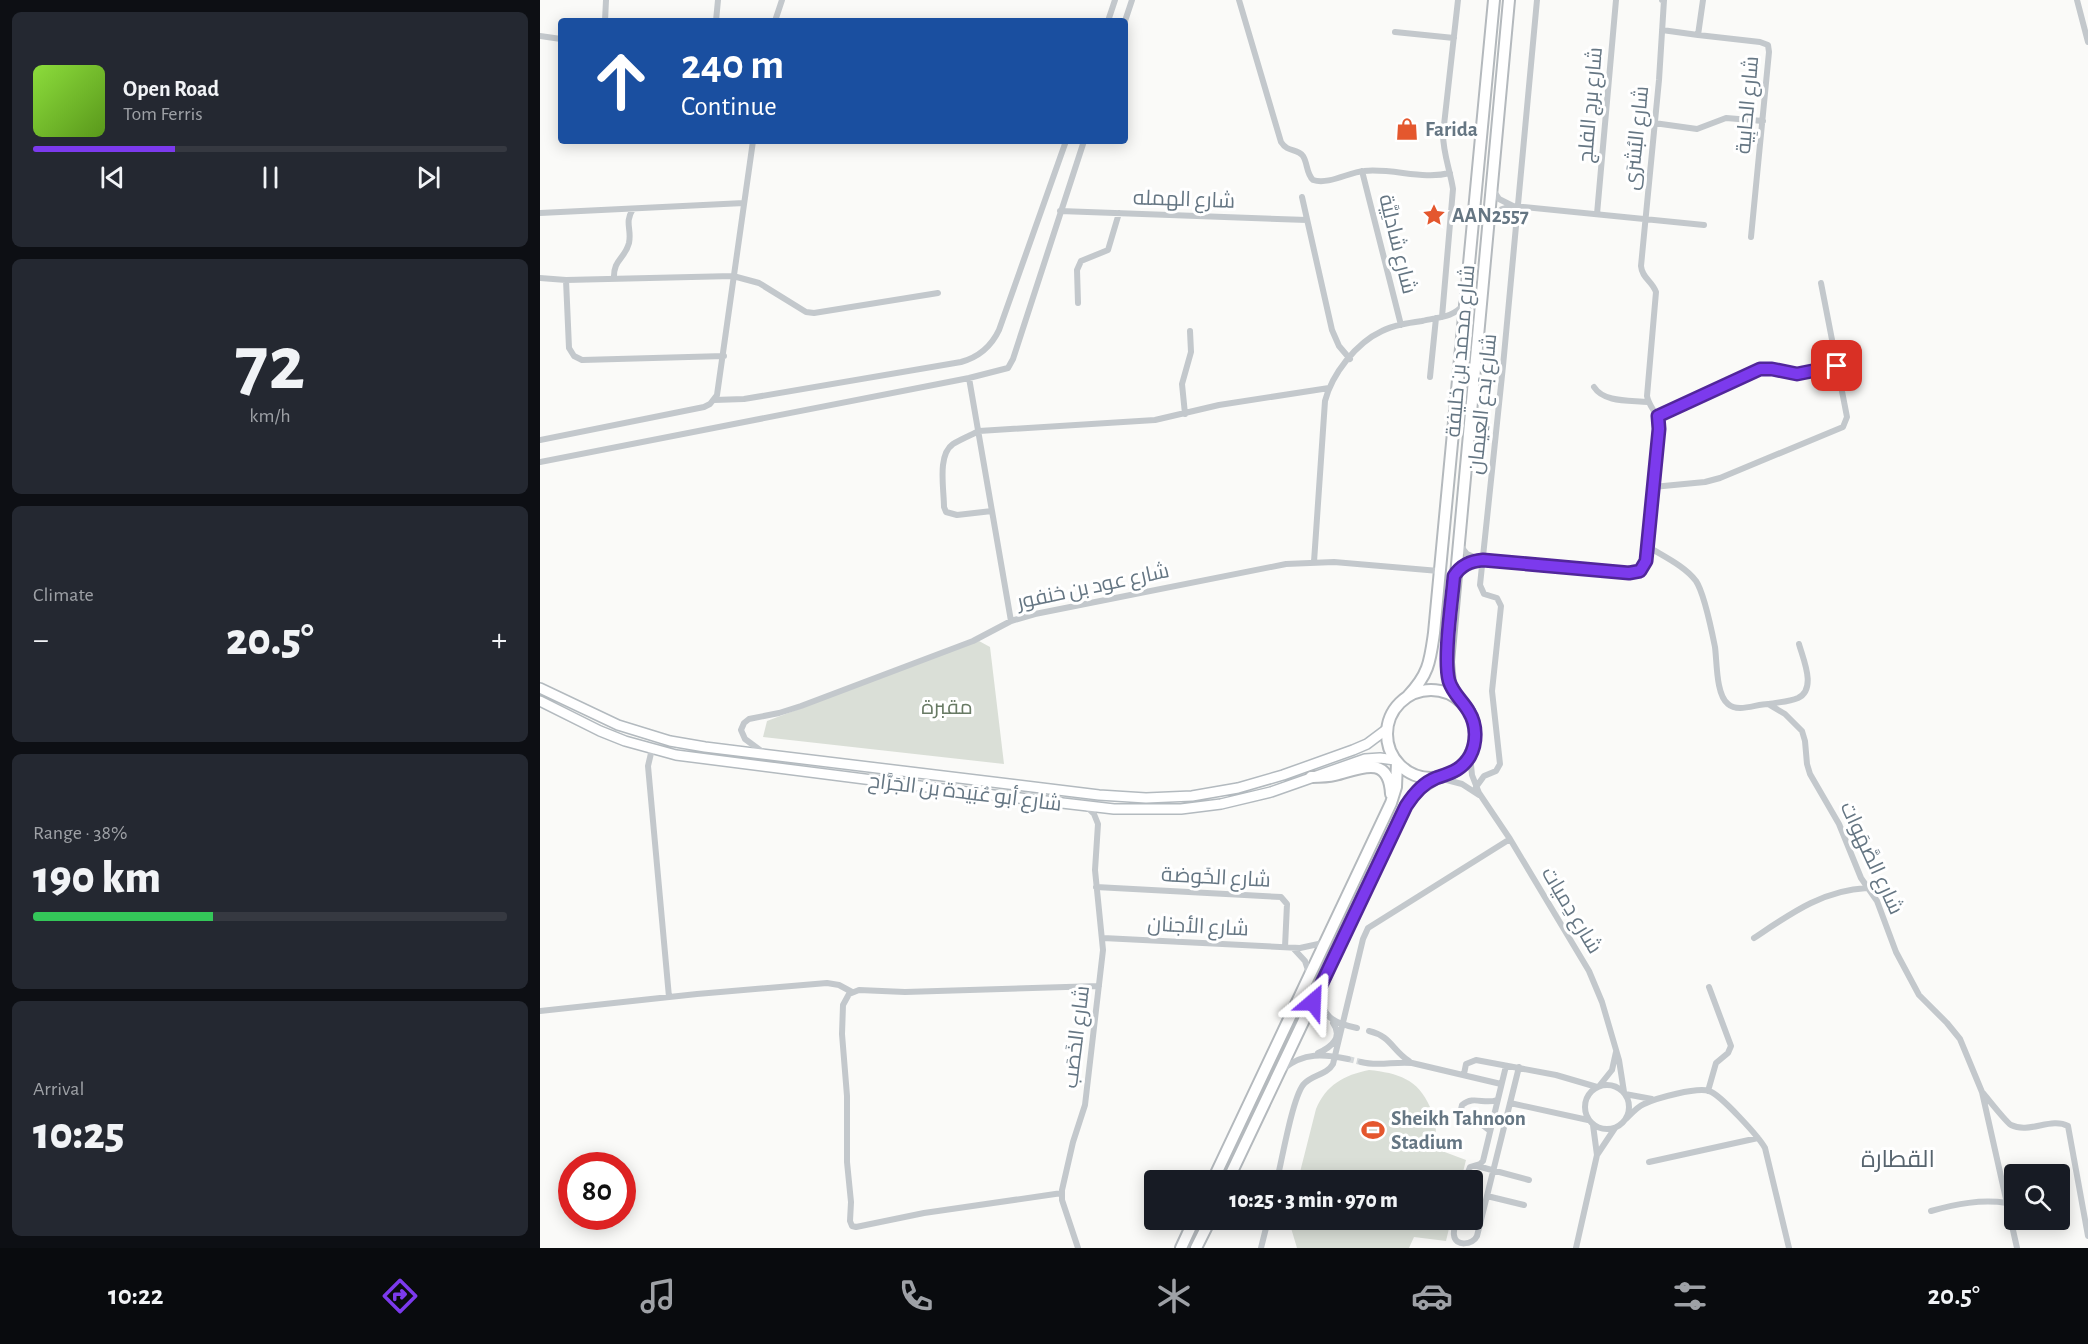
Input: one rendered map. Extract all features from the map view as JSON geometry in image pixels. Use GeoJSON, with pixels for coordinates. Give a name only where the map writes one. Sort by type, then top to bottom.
{"type":"FeatureCollection","features":[{"type":"Feature","properties":{"kind":"highway","name":"شارع محمد بن خليفة"},"geometry":{"type":"LineString","coordinates":[[1408,696],[1421,682],[1429,666],[1494,0]]}},
{"type":"Feature","properties":{"kind":"highway","name":"شارع محمد بن خليفة"},"geometry":{"type":"LineString","coordinates":[[1459,700],[1447,673],[1457,541],[1509,0]]}},
{"type":"Feature","properties":{"kind":"highway"},"geometry":{"type":"LineString","coordinates":[[1233,1170],[1406,806],[1419,789],[1452,773],[1470,755],[1475,741],[1475,725],[1469,711],[1459,700],[1448,693],[1434,690],[1421,691],[1408,696],[1394,710],[1387,729],[1390,751],[1396,761],[1414,775],[1438,778]]}},
{"type":"Feature","properties":{"kind":"highway"},"geometry":{"type":"LineString","coordinates":[[1217,1170],[1391,802],[1396,787],[1396,761]]}},
{"type":"Feature","properties":{"kind":"highway"},"geometry":{"type":"LineString","coordinates":[[1311,777],[1333,775],[1363,766],[1375,767],[1388,779],[1391,802]]}},
{"type":"Feature","properties":{"kind":"highway"},"geometry":{"type":"LineString","coordinates":[[1181,1248],[1189,1230]]}},
{"type":"Feature","properties":{"kind":"highway"},"geometry":{"type":"LineString","coordinates":[[1199,1246],[1206,1230]]}},
{"type":"Feature","properties":{"kind":"main road","name":"شارع أبو عُبَيدة بن الجَرَّاح"},"geometry":{"type":"LineString","coordinates":[[540,688],[606,720],[651,736],[705,747],[1099,795],[1169,798],[1215,792],[1283,775],[1361,747],[1387,729]]}},
{"type":"Feature","properties":{"kind":"main road","name":"شارع أبو عُبَيدة بن الجَرَّاح"},"geometry":{"type":"LineString","coordinates":[[540,701],[600,731],[652,749],[702,760],[1113,809],[1157,810],[1204,806],[1255,796],[1372,758],[1396,761]]}},
{"type":"Feature","properties":{"kind":"street"},"geometry":{"type":"LineString","coordinates":[[605,18],[606,0]]}},
{"type":"Feature","properties":{"kind":"street"},"geometry":{"type":"LineString","coordinates":[[716,18],[718,0]]}},
{"type":"Feature","properties":{"kind":"street"},"geometry":{"type":"LineString","coordinates":[[776,18],[782,0]]}},
{"type":"Feature","properties":{"kind":"street"},"geometry":{"type":"LineString","coordinates":[[1109,18],[1115,0]]}},
{"type":"Feature","properties":{"kind":"street"},"geometry":{"type":"LineString","coordinates":[[1126,18],[1132,0]]}},
{"type":"Feature","properties":{"kind":"street"},"geometry":{"type":"LineString","coordinates":[[1239,0],[1279,137],[1284,147],[1302,155],[1307,172],[1314,180],[1324,181],[1362,171],[1437,175],[1450,173]]}},
{"type":"Feature","properties":{"kind":"street"},"geometry":{"type":"LineString","coordinates":[[1430,377],[1453,189],[1444,155],[1443,134],[1458,0]]}},
{"type":"Feature","properties":{"kind":"street","name":"شارع بَدع العِيمان"},"geometry":{"type":"LineString","coordinates":[[1476,787],[1484,776],[1498,769],[1500,761],[1492,710],[1492,692],[1501,606],[1497,598],[1482,592],[1480,585],[1503,366],[1515,206],[1537,0]]}},
{"type":"Feature","properties":{"kind":"street","name":"شارع برج الفلج"},"geometry":{"type":"LineString","coordinates":[[1596,214],[1616,0]]}},
{"type":"Feature","properties":{"kind":"street","name":"شارع البُشرَى"},"geometry":{"type":"LineString","coordinates":[[1648,402],[1657,297],[1654,287],[1644,278],[1641,266],[1663,0]]}},
{"type":"Feature","properties":{"kind":"street"},"geometry":{"type":"LineString","coordinates":[[1662,30],[1698,35],[1703,0]]}},
{"type":"Feature","properties":{"kind":"street"},"geometry":{"type":"LineString","coordinates":[[2078,0],[2088,42]]}},
{"type":"Feature","properties":{"kind":"street"},"geometry":{"type":"LineString","coordinates":[[1395,32],[1454,38]]}},
{"type":"Feature","properties":{"kind":"street","name":"شارع الحابِية"},"geometry":{"type":"LineString","coordinates":[[1698,35],[1760,42],[1768,45],[1751,237]]}},
{"type":"Feature","properties":{"kind":"street"},"geometry":{"type":"LineString","coordinates":[[540,36],[558,39]]}},
{"type":"Feature","properties":{"kind":"street"},"geometry":{"type":"LineString","coordinates":[[1654,123],[1697,129],[1726,118],[1763,121]]}},
{"type":"Feature","properties":{"kind":"street"},"geometry":{"type":"LineString","coordinates":[[540,440],[704,407],[714,400],[719,389],[724,356],[753,144]]}},
{"type":"Feature","properties":{"kind":"street"},"geometry":{"type":"LineString","coordinates":[[714,400],[744,399],[962,362],[981,354],[992,343],[999,330],[1065,144]]}},
{"type":"Feature","properties":{"kind":"street"},"geometry":{"type":"LineString","coordinates":[[540,462],[1003,370],[1012,364],[1083,144]]}},
{"type":"Feature","properties":{"kind":"street","name":"شارع شادلِيَّة"},"geometry":{"type":"LineString","coordinates":[[1362,171],[1401,325]]}},
{"type":"Feature","properties":{"kind":"street"},"geometry":{"type":"LineString","coordinates":[[1492,185],[1499,199],[1515,206],[1704,225]]}},
{"type":"Feature","properties":{"kind":"street"},"geometry":{"type":"LineString","coordinates":[[1302,197],[1332,330],[1339,346],[1350,359]]}},
{"type":"Feature","properties":{"kind":"street"},"geometry":{"type":"LineString","coordinates":[[540,213],[744,203]]}},
{"type":"Feature","properties":{"kind":"street"},"geometry":{"type":"LineString","coordinates":[[1489,221],[1497,213],[1515,206]]}},
{"type":"Feature","properties":{"kind":"street"},"geometry":{"type":"LineString","coordinates":[[614,279],[613,267],[630,241],[628,216],[633,209]]}},
{"type":"Feature","properties":{"kind":"street","name":"شارع الهمله"},"geometry":{"type":"LineString","coordinates":[[1060,211],[1307,220]]}},
{"type":"Feature","properties":{"kind":"street"},"geometry":{"type":"LineString","coordinates":[[1078,303],[1077,270],[1082,261],[1108,250],[1119,213]]}},
{"type":"Feature","properties":{"kind":"street"},"geometry":{"type":"LineString","coordinates":[[540,278],[566,280],[733,276],[759,283],[806,312],[814,313],[938,292]]}},
{"type":"Feature","properties":{"kind":"street"},"geometry":{"type":"LineString","coordinates":[[566,280],[569,348],[574,356],[582,360],[724,356]]}},
{"type":"Feature","properties":{"kind":"street"},"geometry":{"type":"LineString","coordinates":[[1653,487],[1706,482],[1720,478],[1839,430],[1846,423],[1847,417],[1821,283]]}},
{"type":"Feature","properties":{"kind":"street"},"geometry":{"type":"LineString","coordinates":[[1314,562],[1324,411],[1329,388],[1362,344],[1375,335],[1401,325],[1439,318],[1460,309],[1466,301]]}},
{"type":"Feature","properties":{"kind":"street"},"geometry":{"type":"LineString","coordinates":[[1439,318],[1459,324],[1462,332]]}},
{"type":"Feature","properties":{"kind":"street"},"geometry":{"type":"LineString","coordinates":[[1185,414],[1182,384],[1191,352],[1190,331]]}},
{"type":"Feature","properties":{"kind":"street"},"geometry":{"type":"LineString","coordinates":[[1658,416],[1760,369],[1797,374],[1837,366]]}},
{"type":"Feature","properties":{"kind":"street"},"geometry":{"type":"LineString","coordinates":[[969,378],[1011,621]]}},
{"type":"Feature","properties":{"kind":"street"},"geometry":{"type":"LineString","coordinates":[[1457,541],[1467,554],[1483,560],[1635,573],[1644,567],[1659,429],[1658,416],[1648,402],[1605,397],[1594,387]]}},
{"type":"Feature","properties":{"kind":"street"},"geometry":{"type":"LineString","coordinates":[[992,511],[957,515],[946,512],[944,507],[943,459],[945,452],[953,444],[979,431],[1155,420],[1237,402],[1329,388]]}},
{"type":"Feature","properties":{"kind":"street"},"geometry":{"type":"LineString","coordinates":[[1647,546],[1684,570],[1698,585],[1714,644],[1720,692],[1725,702],[1731,706],[1738,708],[1795,699],[1806,691],[1808,681],[1799,644]]}},
{"type":"Feature","properties":{"kind":"street"},"geometry":{"type":"LineString","coordinates":[[1454,576],[1468,563],[1483,560]]}},
{"type":"Feature","properties":{"kind":"street","name":"شارع عود بن خنفور"},"geometry":{"type":"LineString","coordinates":[[767,755],[745,740],[742,735],[741,730],[744,723],[749,719],[801,706],[973,641],[1011,621],[1035,614],[1286,564],[1314,562],[1439,571]]}},
{"type":"Feature","properties":{"kind":"street","name":"شارع الصَّهَوات"},"geometry":{"type":"LineString","coordinates":[[1768,704],[1785,714],[1802,731],[1810,774],[1839,824],[1861,878],[1877,901],[1890,938],[1915,989],[1959,1039],[1982,1092],[2004,1190]]}},
{"type":"Feature","properties":{"kind":"street"},"geometry":{"type":"LineString","coordinates":[[652,749],[648,766],[649,783],[669,997]]}},
{"type":"Feature","properties":{"kind":"street","name":"شارع دِميات"},"geometry":{"type":"LineString","coordinates":[[1470,755],[1476,787],[1589,971],[1602,1002],[1616,1048],[1625,1093]]}},
{"type":"Feature","properties":{"kind":"street","name":"شارع دِميات"},"geometry":{"type":"LineString","coordinates":[[1438,778],[1462,784],[1482,797]]}},
{"type":"Feature","properties":{"kind":"street"},"geometry":{"type":"LineString","coordinates":[[1087,807],[1094,814],[1098,824]]}},
{"type":"Feature","properties":{"kind":"street"},"geometry":{"type":"LineString","coordinates":[[1098,824],[1104,815],[1113,809]]}},
{"type":"Feature","properties":{"kind":"street","name":"شارع الخَصَب"},"geometry":{"type":"LineString","coordinates":[[1078,1248],[1062,1200],[1062,1192],[1073,1142],[1085,1105],[1099,986],[1103,938],[1096,886],[1095,861],[1098,824]]}},
{"type":"Feature","properties":{"kind":"street"},"geometry":{"type":"LineString","coordinates":[[1279,1170],[1301,1088],[1308,1080],[1326,1073],[1335,1056],[1363,939],[1368,928],[1510,839]]}},
{"type":"Feature","properties":{"kind":"street","name":"شارع الخَوضة"},"geometry":{"type":"LineString","coordinates":[[1096,886],[1281,897],[1287,904],[1289,947]]}},
{"type":"Feature","properties":{"kind":"street"},"geometry":{"type":"LineString","coordinates":[[1754,938],[1825,896],[1848,889],[1867,888]]}},
{"type":"Feature","properties":{"kind":"street","name":"شارع الأجنان"},"geometry":{"type":"LineString","coordinates":[[1103,938],[1308,948],[1323,943]]}},
{"type":"Feature","properties":{"kind":"street"},"geometry":{"type":"LineString","coordinates":[[1289,947],[1305,962],[1309,973]]}},
{"type":"Feature","properties":{"kind":"street"},"geometry":{"type":"LineString","coordinates":[[540,1011],[827,983],[839,985],[852,992]]}},
{"type":"Feature","properties":{"kind":"street"},"geometry":{"type":"LineString","coordinates":[[1278,1073],[1293,1062],[1326,1050],[1336,1040],[1337,1034],[1322,1002],[1322,984]]}},
{"type":"Feature","properties":{"kind":"street"},"geometry":{"type":"LineString","coordinates":[[1062,1192],[924,1213],[858,1227],[852,1226],[842,1034],[843,1005],[846,997],[859,990],[905,992],[1099,986]]}},
{"type":"Feature","properties":{"kind":"street"},"geometry":{"type":"LineString","coordinates":[[1708,1091],[1716,1063],[1728,1053],[1731,1046],[1709,987]]}},
{"type":"Feature","properties":{"kind":"street"},"geometry":{"type":"LineString","coordinates":[[1332,1021],[1357,1028]]}},
{"type":"Feature","properties":{"kind":"street"},"geometry":{"type":"LineString","coordinates":[[1370,1031],[1381,1034],[1412,1063]]}},
{"type":"Feature","properties":{"kind":"street"},"geometry":{"type":"LineString","coordinates":[[1385,1064],[1392,1054],[1391,1043]]}},
{"type":"Feature","properties":{"kind":"street"},"geometry":{"type":"LineString","coordinates":[[1597,1155],[1590,1122],[1585,1114],[1585,1101],[1587,1095],[1604,1082],[1612,1070],[1616,1048]]}},
{"type":"Feature","properties":{"kind":"street"},"geometry":{"type":"LineString","coordinates":[[1312,1055],[1327,1054],[1348,1059]]}},
{"type":"Feature","properties":{"kind":"street"},"geometry":{"type":"LineString","coordinates":[[1464,1074],[1464,1067],[1472,1060],[1519,1068],[1597,1087],[1612,1085],[1625,1093],[1656,1100]]}},
{"type":"Feature","properties":{"kind":"street"},"geometry":{"type":"LineString","coordinates":[[1361,1062],[1374,1065],[1412,1063],[1501,1083]]}},
{"type":"Feature","properties":{"kind":"street"},"geometry":{"type":"LineString","coordinates":[[1468,1170],[1483,1161],[1506,1066]]}},
{"type":"Feature","properties":{"kind":"street"},"geometry":{"type":"LineString","coordinates":[[1483,1214],[1519,1068]]}},
{"type":"Feature","properties":{"kind":"street"},"geometry":{"type":"LineString","coordinates":[[1576,1248],[1597,1155],[1615,1128],[1639,1107],[1656,1100],[1701,1090],[1708,1091],[1721,1099],[1758,1138],[1768,1153],[1789,1248]]}},
{"type":"Feature","properties":{"kind":"street"},"geometry":{"type":"LineString","coordinates":[[1982,1092],[2011,1125],[2022,1127],[2058,1124],[2068,1126],[2088,1236]]}},
{"type":"Feature","properties":{"kind":"street"},"geometry":{"type":"LineString","coordinates":[[1625,1093],[1630,1106],[1626,1119]]}},
{"type":"Feature","properties":{"kind":"street"},"geometry":{"type":"LineString","coordinates":[[1490,1131],[1481,1124],[1463,1119],[1460,1114],[1462,1105],[1472,1099],[1490,1103],[1497,1100]]}},
{"type":"Feature","properties":{"kind":"street"},"geometry":{"type":"LineString","coordinates":[[1510,1102],[1590,1122],[1600,1128],[1615,1128]]}},
{"type":"Feature","properties":{"kind":"street"},"geometry":{"type":"LineString","coordinates":[[1649,1162],[1758,1138]]}},
{"type":"Feature","properties":{"kind":"street"},"geometry":{"type":"LineString","coordinates":[[1473,1166],[1528,1180]]}},
{"type":"Feature","properties":{"kind":"street"},"geometry":{"type":"LineString","coordinates":[[1487,1196],[1524,1205]]}},
{"type":"Feature","properties":{"kind":"street"},"geometry":{"type":"LineString","coordinates":[[1931,1211],[1957,1204],[2004,1203]]}},
{"type":"Feature","properties":{"kind":"street"},"geometry":{"type":"LineString","coordinates":[[1261,1248],[1266,1230]]}},
{"type":"Feature","properties":{"kind":"street"},"geometry":{"type":"LineString","coordinates":[[1454,1230],[1455,1239],[1470,1244],[1478,1236],[1479,1230]]}},
{"type":"Feature","properties":{"kind":"street","name":"شارع الصَّهَوات"},"geometry":{"type":"LineString","coordinates":[[2013,1230],[2017,1248]]}},
{"type":"Feature","properties":{"kind":"green space","name":"مقبرة"},"geometry":{"type":"Polygon","coordinates":[[[979,641],[990,647],[1004,764],[763,737],[767,721],[979,641]]]}},
{"type":"Feature","properties":{"kind":"green space","name":"Sheikh Tahnoon Stadium"},"geometry":{"type":"Polygon","coordinates":[[[1369,1070],[1389,1073],[1413,1084],[1425,1097],[1435,1118],[1434,1148],[1466,1160],[1464,1170],[1301,1170],[1320,1101],[1337,1082],[1369,1070]]]}},
{"type":"Feature","properties":{"kind":"green space"},"geometry":{"type":"Polygon","coordinates":[[[1292,1230],[1449,1230],[1446,1241],[1414,1237],[1409,1248],[1297,1248],[1292,1230]]]}},
{"type":"Feature","properties":{"kind":"tunnel"},"geometry":{"type":"LineString","coordinates":[[1348,1059],[1361,1062]]}},
{"type":"Feature","properties":{"kind":"place","name":"Farida"},"geometry":{"type":"Point","coordinates":[1407,129]}},
{"type":"Feature","properties":{"kind":"place","name":"AAN2557"},"geometry":{"type":"Point","coordinates":[1434,215]}},
{"type":"Feature","properties":{"kind":"place","name":"Sheikh Tahnoon Stadium"},"geometry":{"type":"Point","coordinates":[1373,1130]}},
{"type":"Feature","properties":{"kind":"district","name":"القطارة"},"geometry":{"type":"Point","coordinates":[1898,1159]}},
{"type":"Feature","properties":{"kind":"route"},"geometry":{"type":"LineString","coordinates":[[1313,1002],[1406,806],[1419,789],[1436,778],[1452,773],[1462,765],[1470,755],[1475,741],[1475,725],[1469,711],[1454,692],[1447,673],[1454,576],[1460,568],[1473,561],[1483,560],[1629,573],[1640,571],[1646,561],[1659,429],[1658,416],[1760,369],[1797,374],[1837,366]]}}]}
